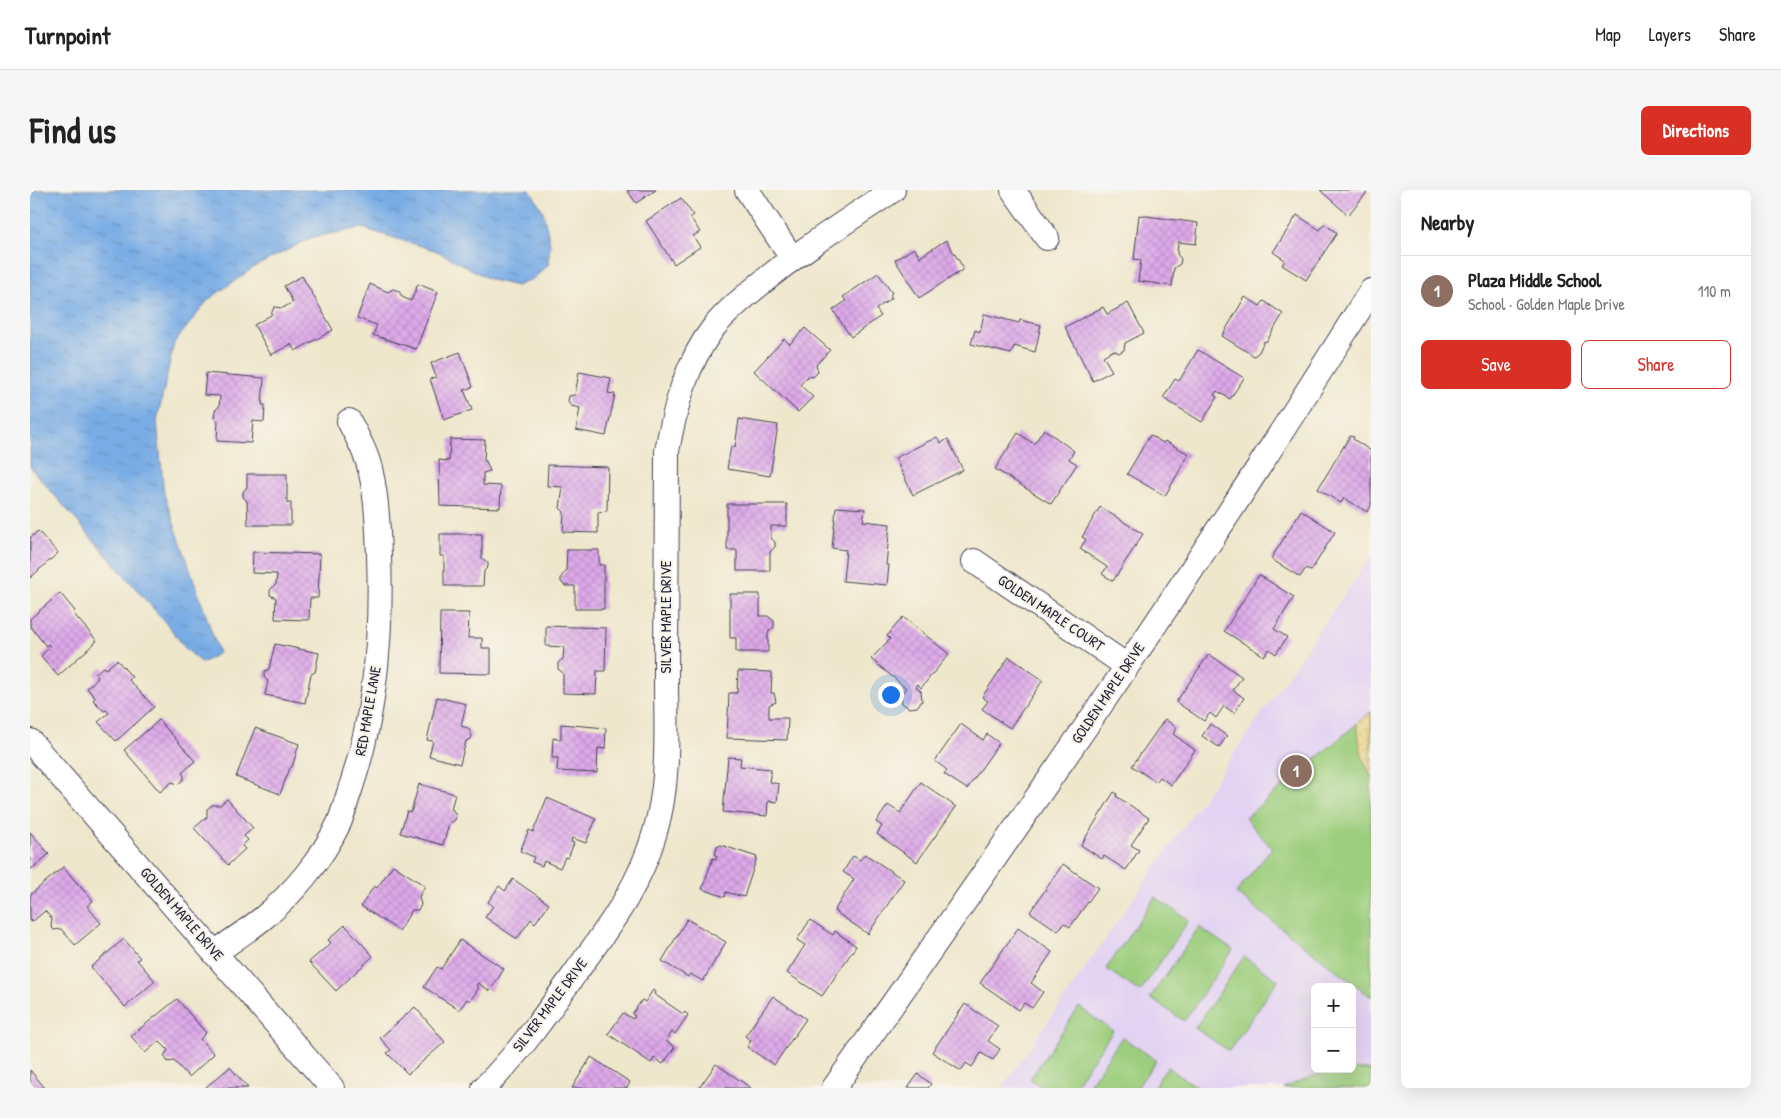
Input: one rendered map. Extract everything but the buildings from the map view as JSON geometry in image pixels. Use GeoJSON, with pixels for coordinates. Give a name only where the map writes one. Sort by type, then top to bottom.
{"type":"FeatureCollection","features":[{"type":"Feature","properties":{"kind":"street"},"geometry":{"type":"LineString","coordinates":[[747,190],[792,258]]}},
{"type":"Feature","properties":{"kind":"street","name":"SILVER MAPLE DRIVE"},"geometry":{"type":"LineString","coordinates":[[484,1088],[499,1073],[538,1025],[625,903],[643,868],[656,830],[664,787],[668,736],[666,685],[668,451],[673,414],[682,386],[694,359],[714,328],[731,308],[792,258],[893,190]]}},
{"type":"Feature","properties":{"kind":"street"},"geometry":{"type":"LineString","coordinates":[[1013,190],[1047,238]]}},
{"type":"Feature","properties":{"kind":"street","name":"GOLDEN MAPLE DRIVE"},"geometry":{"type":"LineString","coordinates":[[834,1088],[1128,666],[1279,436],[1371,291]]}},
{"type":"Feature","properties":{"kind":"street","name":"RED MAPLE LANE"},"geometry":{"type":"LineString","coordinates":[[216,952],[262,919],[292,890],[318,858],[339,822],[358,765],[372,706],[378,651],[380,588],[377,505],[371,471],[362,446],[349,421]]}},
{"type":"Feature","properties":{"kind":"street","name":"GOLDEN MAPLE COURT"},"geometry":{"type":"LineString","coordinates":[[974,561],[1128,666]]}},
{"type":"Feature","properties":{"kind":"street","name":"GOLDEN MAPLE DRIVE"},"geometry":{"type":"LineString","coordinates":[[30,741],[216,952],[332,1088]]}},
{"type":"Feature","properties":{"kind":"shaded area"},"geometry":{"type":"Polygon","coordinates":[[[1371,556],[1371,1088],[1002,1088],[1371,556]]]}},
{"type":"Feature","properties":{"kind":"green space"},"geometry":{"type":"Polygon","coordinates":[[[1371,712],[1371,997],[1356,985],[1356,983],[1353,983],[1236,893],[1272,848],[1245,818],[1371,712]]]}},
{"type":"Feature","properties":{"kind":"green space"},"geometry":{"type":"Polygon","coordinates":[[[1155,897],[1189,920],[1140,992],[1106,969],[1155,897]]]}},
{"type":"Feature","properties":{"kind":"green space"},"geometry":{"type":"Polygon","coordinates":[[[1199,927],[1233,950],[1184,1021],[1150,998],[1199,927]]]}},
{"type":"Feature","properties":{"kind":"green space"},"geometry":{"type":"Polygon","coordinates":[[[1244,957],[1278,980],[1229,1051],[1195,1028],[1244,957]]]}},
{"type":"Feature","properties":{"kind":"green space"},"geometry":{"type":"Polygon","coordinates":[[[1079,1007],[1113,1031],[1073,1088],[1044,1088],[1030,1079],[1079,1007]]]}},
{"type":"Feature","properties":{"kind":"green space"},"geometry":{"type":"Polygon","coordinates":[[[1122,1037],[1156,1060],[1137,1088],[1087,1088],[1122,1037]]]}},
{"type":"Feature","properties":{"kind":"green space"},"geometry":{"type":"Polygon","coordinates":[[[1167,1067],[1198,1088],[1153,1088],[1167,1067]]]}},
{"type":"Feature","properties":{"kind":"green space"},"geometry":{"type":"Polygon","coordinates":[[[1356,1070],[1371,1070],[1371,1088],[1283,1088],[1321,1073],[1356,1073],[1356,1070]]]}},
{"type":"Feature","properties":{"kind":"sand"},"geometry":{"type":"Polygon","coordinates":[[[1371,712],[1371,777],[1361,753],[1357,723],[1371,712]]]}},
{"type":"Feature","properties":{"kind":"water"},"geometry":{"type":"Polygon","coordinates":[[[30,190],[530,190],[543,211],[550,244],[548,265],[534,278],[517,286],[491,280],[437,251],[362,228],[313,237],[256,266],[209,299],[174,343],[157,421],[164,494],[219,653],[202,663],[185,648],[171,629],[30,467],[30,190]]]}},
{"type":"Feature","properties":{"kind":"place","name":"Plaza Middle School"},"geometry":{"type":"Point","coordinates":[1296,771]}}]}
